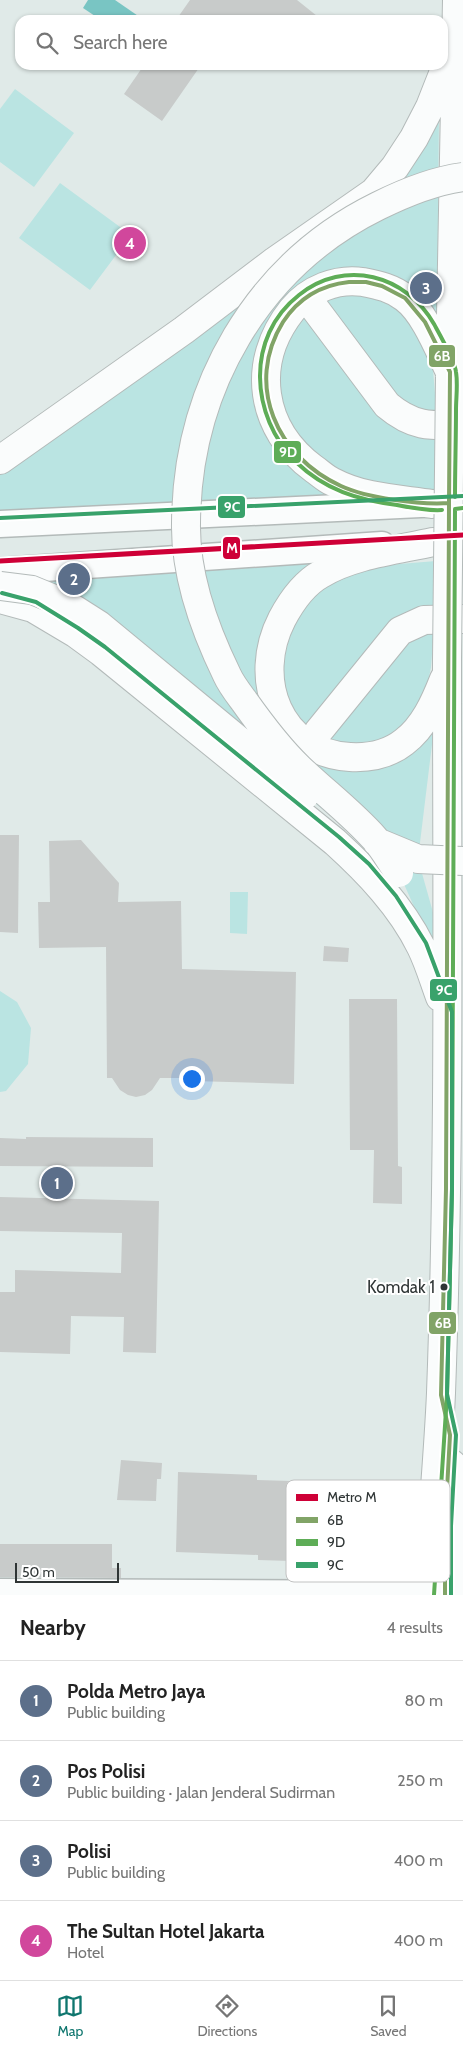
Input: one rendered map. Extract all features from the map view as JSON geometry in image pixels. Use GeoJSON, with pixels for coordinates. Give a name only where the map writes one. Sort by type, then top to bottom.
{"type":"FeatureCollection","features":[{"type":"Feature","properties":{"kind":"highway"},"geometry":{"type":"LineString","coordinates":[[435,1480],[441,1395],[446,1198],[447,664],[457,0]]}},
{"type":"Feature","properties":{"kind":"highway"},"geometry":{"type":"LineString","coordinates":[[448,61],[456,41]]}},
{"type":"Feature","properties":{"kind":"highway"},"geometry":{"type":"LineString","coordinates":[[0,460],[176,336],[275,261],[374,192],[390,173],[418,131],[445,70]]}},
{"type":"Feature","properties":{"kind":"highway"},"geometry":{"type":"LineString","coordinates":[[446,978],[399,872],[377,840],[297,766],[263,728],[228,677],[201,615],[189,561],[186,524],[188,482],[197,432],[212,386],[234,339],[273,285],[310,249],[358,216],[405,193],[463,177]]}},
{"type":"Feature","properties":{"kind":"highway"},"geometry":{"type":"LineString","coordinates":[[275,261],[292,281]]}},
{"type":"Feature","properties":{"kind":"highway"},"geometry":{"type":"LineString","coordinates":[[432,504],[358,493],[331,481],[304,462],[285,442],[271,414],[266,392],[267,363],[272,342],[284,320],[299,302],[314,291],[333,284],[353,281],[383,285],[406,299],[423,320],[450,375]]}},
{"type":"Feature","properties":{"kind":"highway"},"geometry":{"type":"LineString","coordinates":[[313,306],[387,404],[401,416],[416,423],[430,426],[463,426]]}},
{"type":"Feature","properties":{"kind":"highway"},"geometry":{"type":"LineString","coordinates":[[433,542],[344,563],[320,574],[301,590],[289,606],[278,628],[271,648],[270,675],[274,701],[283,720],[297,736],[312,748],[333,756],[360,758],[384,754],[404,743],[416,731],[438,694],[447,664]]}},
{"type":"Feature","properties":{"kind":"highway"},"geometry":{"type":"LineString","coordinates":[[0,586],[32,590],[66,604],[99,625],[341,823],[384,846],[418,859],[463,861]]}},
{"type":"Feature","properties":{"kind":"highway"},"geometry":{"type":"LineString","coordinates":[[0,599],[33,608],[75,633],[101,652],[267,782],[365,869],[392,900],[421,946],[446,1013]]}},
{"type":"Feature","properties":{"kind":"highway"},"geometry":{"type":"LineString","coordinates":[[318,732],[400,631],[424,620],[463,619]]}},
{"type":"Feature","properties":{"kind":"highway"},"geometry":{"type":"LineString","coordinates":[[441,1395],[450,1435],[455,1595]]}},
{"type":"Feature","properties":{"kind":"main road"},"geometry":{"type":"LineString","coordinates":[[0,524],[463,502]]}},
{"type":"Feature","properties":{"kind":"main road"},"geometry":{"type":"LineString","coordinates":[[0,571],[463,541]]}},
{"type":"Feature","properties":{"kind":"main road"},"geometry":{"type":"LineString","coordinates":[[0,1592],[428,1594]]}},
{"type":"Feature","properties":{"kind":"shaded area"},"geometry":{"type":"Polygon","coordinates":[[[15,89],[74,133],[34,187],[0,162],[0,109],[15,89]]]}},
{"type":"Feature","properties":{"kind":"shaded area"},"geometry":{"type":"Polygon","coordinates":[[[439,109],[437,324],[328,272],[258,391],[336,498],[0,516],[0,471],[381,192],[439,109]]]}},
{"type":"Feature","properties":{"kind":"shaded area"},"geometry":{"type":"Polygon","coordinates":[[[60,183],[131,235],[90,290],[19,238],[60,183]]]}},
{"type":"Feature","properties":{"kind":"shaded area"},"geometry":{"type":"Polygon","coordinates":[[[352,294],[380,298],[401,310],[427,349],[433,370],[437,418],[409,411],[317,300],[323,296],[352,294]]]}},
{"type":"Feature","properties":{"kind":"shaded area"},"geometry":{"type":"Polygon","coordinates":[[[301,310],[437,434],[438,490],[420,491],[362,487],[300,443],[279,397],[281,348],[301,310]]]}},
{"type":"Feature","properties":{"kind":"shaded area"},"geometry":{"type":"Polygon","coordinates":[[[436,561],[435,615],[311,732],[296,715],[287,695],[284,673],[286,650],[294,628],[305,607],[321,590],[350,573],[387,565],[436,561]]]}},
{"type":"Feature","properties":{"kind":"shaded area"},"geometry":{"type":"Polygon","coordinates":[[[319,563],[264,655],[317,759],[434,728],[418,859],[434,916],[446,978],[399,873],[358,832],[331,816],[275,771],[0,579],[147,574],[319,563]]]}},
{"type":"Feature","properties":{"kind":"shaded area"},"geometry":{"type":"Polygon","coordinates":[[[434,628],[431,667],[425,698],[405,732],[362,750],[325,743],[400,641],[434,628]]]}},
{"type":"Feature","properties":{"kind":"shaded area"},"geometry":{"type":"Polygon","coordinates":[[[230,892],[248,892],[247,934],[230,933],[230,892]]]}},
{"type":"Feature","properties":{"kind":"shaded area"},"geometry":{"type":"Polygon","coordinates":[[[0,991],[17,1002],[31,1028],[28,1064],[6,1091],[0,1092],[0,991]]]}},
{"type":"Feature","properties":{"kind":"water"},"geometry":{"type":"Polygon","coordinates":[[[88,0],[115,0],[137,15],[94,15],[83,8],[88,0]]]}},
{"type":"Feature","properties":{"kind":"building"},"geometry":{"type":"Polygon","coordinates":[[[190,0],[297,0],[316,15],[180,15],[190,0]]]}},
{"type":"Feature","properties":{"kind":"building"},"geometry":{"type":"Polygon","coordinates":[[[141,70],[198,70],[162,121],[124,94],[141,70]]]}},
{"type":"Feature","properties":{"kind":"building"},"geometry":{"type":"Polygon","coordinates":[[[0,835],[19,835],[18,933],[0,932],[0,835]]]}},
{"type":"Feature","properties":{"kind":"building"},"geometry":{"type":"Polygon","coordinates":[[[81,840],[119,883],[118,902],[181,901],[182,969],[296,972],[294,1084],[193,1081],[194,1078],[160,1078],[152,1090],[145,1095],[136,1097],[120,1090],[112,1078],[107,1078],[106,947],[39,948],[38,902],[50,902],[49,841],[81,840]]]}},
{"type":"Feature","properties":{"kind":"building"},"geometry":{"type":"Polygon","coordinates":[[[324,946],[349,948],[348,962],[323,961],[324,946]]]}},
{"type":"Feature","properties":{"kind":"building"},"geometry":{"type":"Polygon","coordinates":[[[349,999],[397,999],[398,1166],[402,1167],[402,1204],[373,1203],[374,1150],[350,1150],[349,999]]]}},
{"type":"Feature","properties":{"kind":"building"},"geometry":{"type":"Polygon","coordinates":[[[26,1137],[153,1138],[153,1167],[0,1166],[0,1138],[26,1139],[26,1137]]]}},
{"type":"Feature","properties":{"kind":"building"},"geometry":{"type":"Polygon","coordinates":[[[0,1197],[159,1201],[156,1353],[123,1352],[124,1317],[71,1316],[70,1354],[0,1352],[0,1292],[15,1292],[15,1270],[121,1273],[122,1233],[0,1231],[0,1197]]]}},
{"type":"Feature","properties":{"kind":"building"},"geometry":{"type":"Polygon","coordinates":[[[121,1460],[162,1463],[161,1479],[157,1479],[156,1501],[117,1500],[121,1460]]]}},
{"type":"Feature","properties":{"kind":"building"},"geometry":{"type":"Polygon","coordinates":[[[178,1472],[257,1475],[257,1480],[286,1481],[286,1561],[258,1560],[258,1555],[176,1552],[178,1472]]]}},
{"type":"Feature","properties":{"kind":"building"},"geometry":{"type":"Polygon","coordinates":[[[0,1544],[112,1544],[112,1568],[121,1568],[121,1578],[0,1577],[0,1544]]]}},
{"type":"Feature","properties":{"kind":"metro line","name":"M"},"geometry":{"type":"LineString","coordinates":[[0,561],[463,535]]}},
{"type":"Feature","properties":{"kind":"transit line","name":"9D"},"geometry":{"type":"LineString","coordinates":[[442,510],[420,509],[383,503],[356,497],[330,487],[307,472],[296,462],[281,443],[269,422],[262,400],[260,377],[262,354],[269,332],[281,312],[299,295],[317,284],[336,277],[355,275],[373,277],[391,284],[408,294],[422,307],[443,341],[456,372],[455,497]]}},
{"type":"Feature","properties":{"kind":"transit line","name":"6B"},"geometry":{"type":"LineString","coordinates":[[349,282],[366,282],[382,286],[405,298],[425,322],[450,372],[449,503],[394,500],[365,494],[341,486],[319,473],[299,457],[284,438],[273,417],[267,394],[267,370],[272,346],[283,322],[296,306],[311,294],[329,286],[349,282]]}},
{"type":"Feature","properties":{"kind":"transit line","name":"9C"},"geometry":{"type":"LineString","coordinates":[[0,518],[463,496]]}},
{"type":"Feature","properties":{"kind":"transit line","name":"6B"},"geometry":{"type":"LineString","coordinates":[[448,1480],[450,1435],[441,1395],[446,1189],[449,503]]}},
{"type":"Feature","properties":{"kind":"transit line","name":"9D"},"geometry":{"type":"LineString","coordinates":[[441,1480],[447,1395],[452,1189],[455,509],[463,508]]}},
{"type":"Feature","properties":{"kind":"transit line","name":"9C"},"geometry":{"type":"LineString","coordinates":[[2,593],[36,602],[105,647],[339,837],[369,864],[396,896],[426,943],[452,1012],[452,1189],[447,1394],[456,1435],[451,1526],[451,1595]]}},
{"type":"Feature","properties":{"kind":"transit line","name":"9D"},"geometry":{"type":"LineString","coordinates":[[434,1595],[435,1582]]}},
{"type":"Feature","properties":{"kind":"transit line","name":"6B"},"geometry":{"type":"LineString","coordinates":[[445,1582],[445,1595]]}},
{"type":"Feature","properties":{"kind":"place","name":"The Sultan Hotel Jakarta"},"geometry":{"type":"Point","coordinates":[130,243]}},
{"type":"Feature","properties":{"kind":"place","name":"Polisi"},"geometry":{"type":"Point","coordinates":[426,288]}},
{"type":"Feature","properties":{"kind":"place","name":"Pos Polisi"},"geometry":{"type":"Point","coordinates":[74,579]}},
{"type":"Feature","properties":{"kind":"place","name":"Polda Metro Jaya"},"geometry":{"type":"Point","coordinates":[57,1183]}},
{"type":"Feature","properties":{"kind":"place","name":"Komdak 1"},"geometry":{"type":"Point","coordinates":[444,1287]}}]}
